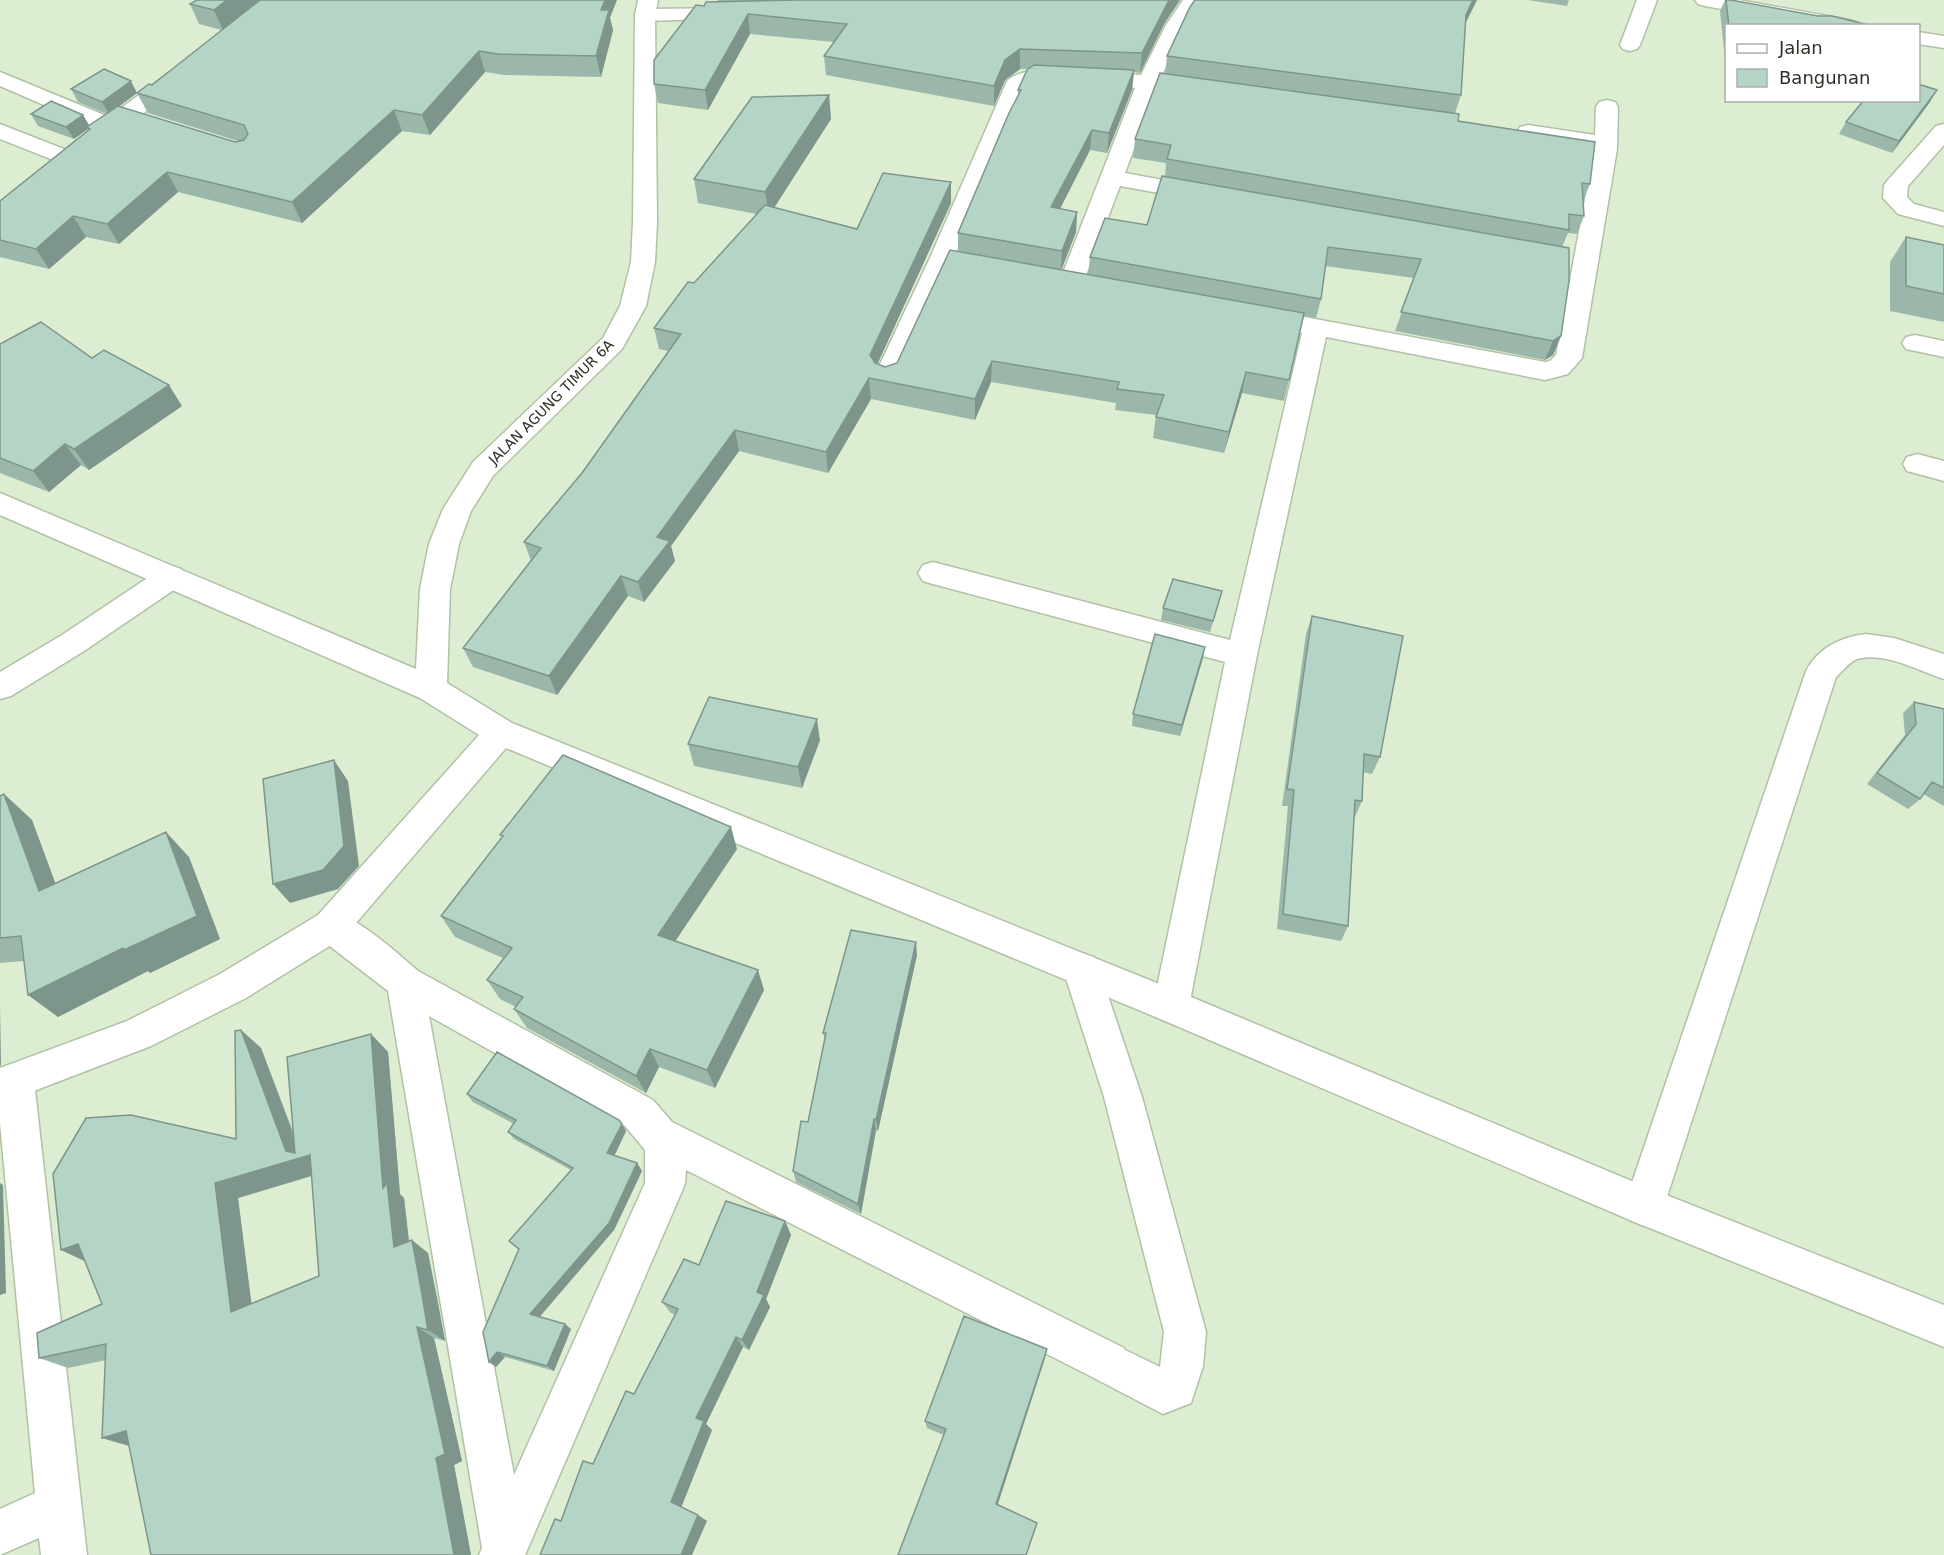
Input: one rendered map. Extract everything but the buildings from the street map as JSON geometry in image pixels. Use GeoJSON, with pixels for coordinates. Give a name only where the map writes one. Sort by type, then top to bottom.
{"type":"FeatureCollection","features":[{"type":"Feature","properties":{"kind":"street"},"geometry":{"type":"LineString","coordinates":[[1071,283],[1148,82],[1176,25],[1193,0]]}},
{"type":"Feature","properties":{"kind":"street"},"geometry":{"type":"LineString","coordinates":[[1630,45],[1647,0]]}},
{"type":"Feature","properties":{"kind":"street"},"geometry":{"type":"LineString","coordinates":[[1705,0],[1838,24]]}},
{"type":"Feature","properties":{"kind":"street"},"geometry":{"type":"LineString","coordinates":[[647,8],[749,14]]}},
{"type":"Feature","properties":{"kind":"street","name":"JALAN AGUNG TIMUR 6A"},"geometry":{"type":"LineString","coordinates":[[431,689],[435,589],[444,544],[457,508],[483,469],[613,344],[633,306],[644,252],[647,8]]}},
{"type":"Feature","properties":{"kind":"street"},"geometry":{"type":"LineString","coordinates":[[1920,38],[1944,42]]}},
{"type":"Feature","properties":{"kind":"street"},"geometry":{"type":"LineString","coordinates":[[47,170],[198,62]]}},
{"type":"Feature","properties":{"kind":"street"},"geometry":{"type":"LineString","coordinates":[[887,377],[952,262],[1015,86],[1021,79],[1044,75],[1148,82],[1219,91]]}},
{"type":"Feature","properties":{"kind":"street"},"geometry":{"type":"LineString","coordinates":[[0,78],[118,121],[148,123]]}},
{"type":"Feature","properties":{"kind":"street"},"geometry":{"type":"LineString","coordinates":[[1234,312],[1545,371],[1554,370],[1569,358],[1606,149],[1607,107]]}},
{"type":"Feature","properties":{"kind":"street"},"geometry":{"type":"LineString","coordinates":[[1503,129],[1586,140],[1600,144],[1606,149]]}},
{"type":"Feature","properties":{"kind":"street"},"geometry":{"type":"LineString","coordinates":[[1944,130],[1896,185],[1895,198],[1906,209],[1944,219]]}},
{"type":"Feature","properties":{"kind":"street"},"geometry":{"type":"LineString","coordinates":[[0,131],[66,158]]}},
{"type":"Feature","properties":{"kind":"street"},"geometry":{"type":"LineString","coordinates":[[1111,177],[1227,198]]}},
{"type":"Feature","properties":{"kind":"street"},"geometry":{"type":"LineString","coordinates":[[1563,258],[1586,262]]}},
{"type":"Feature","properties":{"kind":"street"},"geometry":{"type":"LineString","coordinates":[[1171,1006],[1242,655],[1316,327]]}},
{"type":"Feature","properties":{"kind":"street"},"geometry":{"type":"LineString","coordinates":[[1915,343],[1944,349]]}},
{"type":"Feature","properties":{"kind":"street"},"geometry":{"type":"LineString","coordinates":[[1917,464],[1944,471]]}},
{"type":"Feature","properties":{"kind":"street"},"geometry":{"type":"LineString","coordinates":[[0,503],[431,689],[501,732],[1171,1006],[1644,1206],[1944,1326]]}},
{"type":"Feature","properties":{"kind":"street"},"geometry":{"type":"LineString","coordinates":[[933,573],[1242,655]]}},
{"type":"Feature","properties":{"kind":"street"},"geometry":{"type":"LineString","coordinates":[[0,687],[73,643],[171,577]]}},
{"type":"Feature","properties":{"kind":"street"},"geometry":{"type":"LineString","coordinates":[[1644,1206],[1822,671],[1845,650],[1871,646],[1908,653],[1944,667]]}},
{"type":"Feature","properties":{"kind":"street"},"geometry":{"type":"LineString","coordinates":[[64,1555],[7,1083],[138,1034],[233,987],[336,931],[501,732]]}},
{"type":"Feature","properties":{"kind":"street"},"geometry":{"type":"LineString","coordinates":[[336,931],[395,974],[639,1113],[661,1137],[1163,1392],[1176,1388],[1182,1366],[1185,1332],[1123,1097],[1081,969]]}},
{"type":"Feature","properties":{"kind":"street"},"geometry":{"type":"LineString","coordinates":[[395,974],[503,1552]]}},
{"type":"Feature","properties":{"kind":"street"},"geometry":{"type":"LineString","coordinates":[[503,1552],[665,1184],[667,1154],[661,1137]]}},
{"type":"Feature","properties":{"kind":"street"},"geometry":{"type":"LineString","coordinates":[[0,1533],[57,1506]]}}]}
